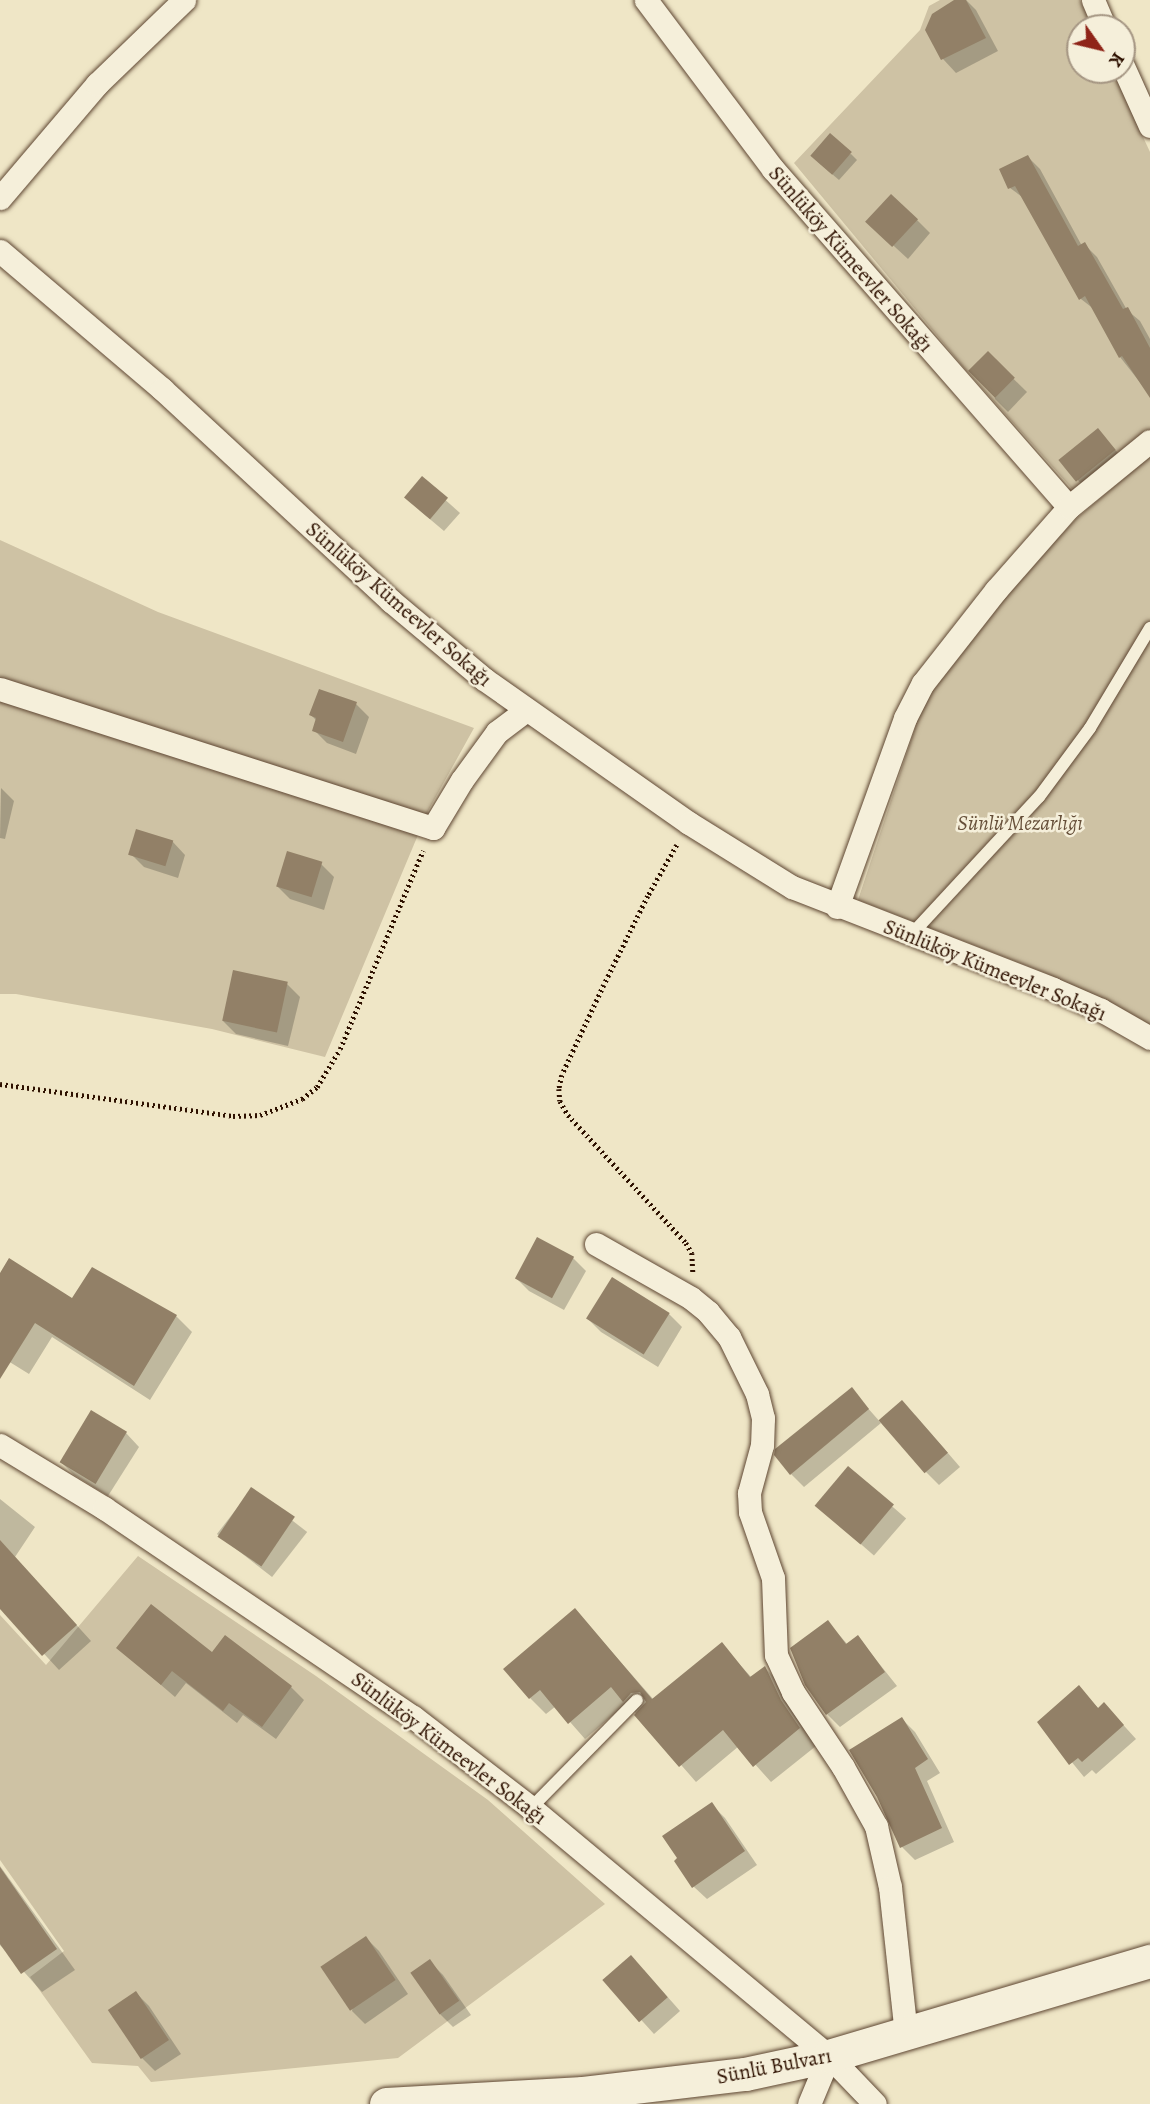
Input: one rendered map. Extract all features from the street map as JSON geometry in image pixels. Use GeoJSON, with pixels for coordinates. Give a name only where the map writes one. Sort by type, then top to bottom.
{"type":"FeatureCollection","features":[{"type":"Feature","properties":{"kind":"main road","name":"Sünlü Bulvarı"},"geometry":{"type":"LineString","coordinates":[[386,2104],[668,2085],[745,2074],[829,2056],[906,2035],[1150,1961]]}},
{"type":"Feature","properties":{"kind":"street"},"geometry":{"type":"LineString","coordinates":[[0,198],[97,84],[184,0]]}},
{"type":"Feature","properties":{"kind":"street","name":"Sünlüköy Kümeevler Sokağı"},"geometry":{"type":"LineString","coordinates":[[646,0],[781,179],[1069,507]]}},
{"type":"Feature","properties":{"kind":"street"},"geometry":{"type":"LineString","coordinates":[[1131,84],[1150,125]]}},
{"type":"Feature","properties":{"kind":"street","name":"Sünlüköy Kümeevler Sokağı"},"geometry":{"type":"LineString","coordinates":[[0,251],[162,389],[391,601],[526,710],[689,823],[756,867],[836,907],[1053,989],[1101,1010],[1150,1038]]}},
{"type":"Feature","properties":{"kind":"street"},"geometry":{"type":"LineString","coordinates":[[836,907],[913,699],[947,650],[1069,507],[1150,441]]}},
{"type":"Feature","properties":{"kind":"street"},"geometry":{"type":"LineString","coordinates":[[0,689],[433,828],[462,780],[497,732],[526,710]]}},
{"type":"Feature","properties":{"kind":"street"},"geometry":{"type":"LineString","coordinates":[[596,1244],[691,1298],[708,1312],[729,1337],[757,1394],[763,1418],[762,1445],[749,1493],[750,1512],[773,1578],[776,1655],[793,1692],[843,1767],[876,1826],[890,1887],[906,2035]]}},
{"type":"Feature","properties":{"kind":"street","name":"Sünlüköy Kümeevler Sokağı"},"geometry":{"type":"LineString","coordinates":[[0,1446],[104,1508],[413,1717],[531,1808],[829,2056],[875,2104]]}},
{"type":"Feature","properties":{"kind":"street"},"geometry":{"type":"LineString","coordinates":[[809,2104],[829,2056]]}},
{"type":"Feature","properties":{"kind":"lane"},"geometry":{"type":"LineString","coordinates":[[911,934],[1056,775],[1090,728],[1150,628]]}},
{"type":"Feature","properties":{"kind":"lane"},"geometry":{"type":"LineString","coordinates":[[531,1808],[637,1700]]}},
{"type":"Feature","properties":{"kind":"path"},"geometry":{"type":"LineString","coordinates":[[689,823],[648,896],[566,1065],[559,1089],[560,1101],[568,1115],[686,1243],[692,1253],[694,1267],[691,1298]]}},
{"type":"Feature","properties":{"kind":"path"},"geometry":{"type":"LineString","coordinates":[[0,1084],[233,1116],[260,1115],[302,1099],[323,1079],[340,1049],[433,828]]}},
{"type":"Feature","properties":{"kind":"green space"},"geometry":{"type":"Polygon","coordinates":[[[940,0],[1080,0],[1086,14],[1066,14],[1066,84],[1118,84],[1150,152],[1150,433],[1075,492],[964,368],[794,163],[920,30],[929,6],[940,0]]]}},
{"type":"Feature","properties":{"kind":"green space","name":"Sünlü Mezarlığı"},"geometry":{"type":"Polygon","coordinates":[[[1150,456],[1150,1025],[1114,1004],[1043,972],[858,900],[925,698],[1014,584],[1076,519],[1150,456]]]}},
{"type":"Feature","properties":{"kind":"green space"},"geometry":{"type":"Polygon","coordinates":[[[0,540],[158,612],[474,728],[428,811],[325,1057],[212,1029],[16,994],[0,994],[0,540]]]}},
{"type":"Feature","properties":{"kind":"green space"},"geometry":{"type":"Polygon","coordinates":[[[138,1556],[316,1676],[488,1800],[605,1904],[398,2058],[151,2082],[138,2066],[92,2063],[30,1977],[64,1951],[0,1860],[0,1615],[46,1665],[138,1556]]]}},
{"type":"Feature","properties":{"kind":"building"},"geometry":{"type":"Polygon","coordinates":[[[954,0],[966,0],[986,38],[941,60],[925,30],[932,14],[954,0]]]}},
{"type":"Feature","properties":{"kind":"building"},"geometry":{"type":"Polygon","coordinates":[[[830,133],[852,152],[832,175],[810,156],[830,133]]]}},
{"type":"Feature","properties":{"kind":"building"},"geometry":{"type":"Polygon","coordinates":[[[1028,155],[1078,246],[1085,242],[1123,309],[1128,307],[1150,348],[1150,398],[1122,356],[1119,358],[1085,296],[1079,300],[1015,186],[1008,189],[999,169],[1028,155]]]}},
{"type":"Feature","properties":{"kind":"building"},"geometry":{"type":"Polygon","coordinates":[[[891,194],[918,219],[892,247],[865,222],[891,194]]]}},
{"type":"Feature","properties":{"kind":"building"},"geometry":{"type":"Polygon","coordinates":[[[988,351],[1015,378],[995,398],[968,371],[988,351]]]}},
{"type":"Feature","properties":{"kind":"building"},"geometry":{"type":"Polygon","coordinates":[[[1098,428],[1116,450],[1076,482],[1058,460],[1098,428]]]}},
{"type":"Feature","properties":{"kind":"building"},"geometry":{"type":"Polygon","coordinates":[[[422,476],[448,498],[430,519],[404,497],[422,476]]]}},
{"type":"Feature","properties":{"kind":"building"},"geometry":{"type":"Polygon","coordinates":[[[319,689],[357,702],[343,742],[312,731],[316,718],[309,715],[319,689]]]}},
{"type":"Feature","properties":{"kind":"building"},"geometry":{"type":"Polygon","coordinates":[[[136,829],[173,840],[165,866],[128,855],[136,829]]]}},
{"type":"Feature","properties":{"kind":"building"},"geometry":{"type":"Polygon","coordinates":[[[287,851],[322,862],[312,897],[276,886],[287,851]]]}},
{"type":"Feature","properties":{"kind":"building"},"geometry":{"type":"Polygon","coordinates":[[[233,970],[288,982],[277,1033],[222,1021],[233,970]]]}},
{"type":"Feature","properties":{"kind":"building"},"geometry":{"type":"Polygon","coordinates":[[[537,1237],[574,1257],[552,1298],[515,1278],[537,1237]]]}},
{"type":"Feature","properties":{"kind":"building"},"geometry":{"type":"Polygon","coordinates":[[[9,1258],[72,1298],[92,1267],[177,1315],[134,1386],[35,1323],[0,1379],[0,1273],[9,1258]]]}},
{"type":"Feature","properties":{"kind":"building"},"geometry":{"type":"Polygon","coordinates":[[[612,1277],[670,1313],[644,1355],[586,1319],[612,1277]]]}},
{"type":"Feature","properties":{"kind":"building"},"geometry":{"type":"Polygon","coordinates":[[[852,1387],[869,1409],[790,1475],[774,1455],[775,1449],[852,1387]]]}},
{"type":"Feature","properties":{"kind":"building"},"geometry":{"type":"Polygon","coordinates":[[[902,1400],[948,1453],[925,1473],[879,1420],[902,1400]]]}},
{"type":"Feature","properties":{"kind":"building"},"geometry":{"type":"Polygon","coordinates":[[[91,1410],[127,1432],[96,1484],[60,1462],[91,1410]]]}},
{"type":"Feature","properties":{"kind":"building"},"geometry":{"type":"Polygon","coordinates":[[[848,1466],[894,1505],[861,1544],[815,1506],[848,1466]]]}},
{"type":"Feature","properties":{"kind":"building"},"geometry":{"type":"Polygon","coordinates":[[[251,1487],[295,1517],[261,1566],[217,1537],[251,1487]]]}},
{"type":"Feature","properties":{"kind":"building"},"geometry":{"type":"Polygon","coordinates":[[[0,1540],[77,1625],[42,1656],[0,1609],[0,1540]]]}},
{"type":"Feature","properties":{"kind":"building"},"geometry":{"type":"Polygon","coordinates":[[[151,1604],[212,1652],[225,1635],[292,1686],[262,1727],[229,1703],[223,1711],[172,1671],[161,1685],[116,1648],[151,1604]]]}},
{"type":"Feature","properties":{"kind":"building"},"geometry":{"type":"Polygon","coordinates":[[[575,1608],[652,1699],[722,1642],[750,1677],[765,1666],[781,1700],[800,1728],[753,1767],[723,1730],[679,1767],[634,1715],[646,1702],[640,1692],[631,1693],[623,1702],[611,1687],[568,1724],[540,1690],[529,1699],[503,1669],[575,1608]]]}},
{"type":"Feature","properties":{"kind":"building"},"geometry":{"type":"Polygon","coordinates":[[[828,1620],[846,1644],[858,1635],[885,1672],[826,1715],[805,1685],[790,1648],[828,1620]]]}},
{"type":"Feature","properties":{"kind":"building"},"geometry":{"type":"Polygon","coordinates":[[[1079,1685],[1098,1708],[1104,1702],[1124,1725],[1082,1762],[1078,1758],[1069,1765],[1037,1722],[1079,1685]]]}},
{"type":"Feature","properties":{"kind":"building"},"geometry":{"type":"Polygon","coordinates":[[[902,1717],[928,1759],[915,1768],[942,1828],[900,1848],[877,1797],[849,1750],[902,1717]]]}},
{"type":"Feature","properties":{"kind":"building"},"geometry":{"type":"Polygon","coordinates":[[[712,1802],[745,1851],[692,1888],[662,1836],[712,1802]]]}},
{"type":"Feature","properties":{"kind":"building"},"geometry":{"type":"Polygon","coordinates":[[[0,1867],[57,1949],[21,1974],[0,1944],[0,1867]]]}},
{"type":"Feature","properties":{"kind":"building"},"geometry":{"type":"Polygon","coordinates":[[[366,1936],[396,1980],[350,2011],[320,1967],[366,1936]]]}},
{"type":"Feature","properties":{"kind":"building"},"geometry":{"type":"Polygon","coordinates":[[[631,1955],[668,1997],[639,2022],[602,1980],[631,1955]]]}},
{"type":"Feature","properties":{"kind":"building"},"geometry":{"type":"Polygon","coordinates":[[[430,1959],[459,2001],[440,2015],[410,1973],[430,1959]]]}},
{"type":"Feature","properties":{"kind":"building"},"geometry":{"type":"Polygon","coordinates":[[[136,1991],[169,2040],[141,2059],[108,2010],[136,1991]]]}}]}
